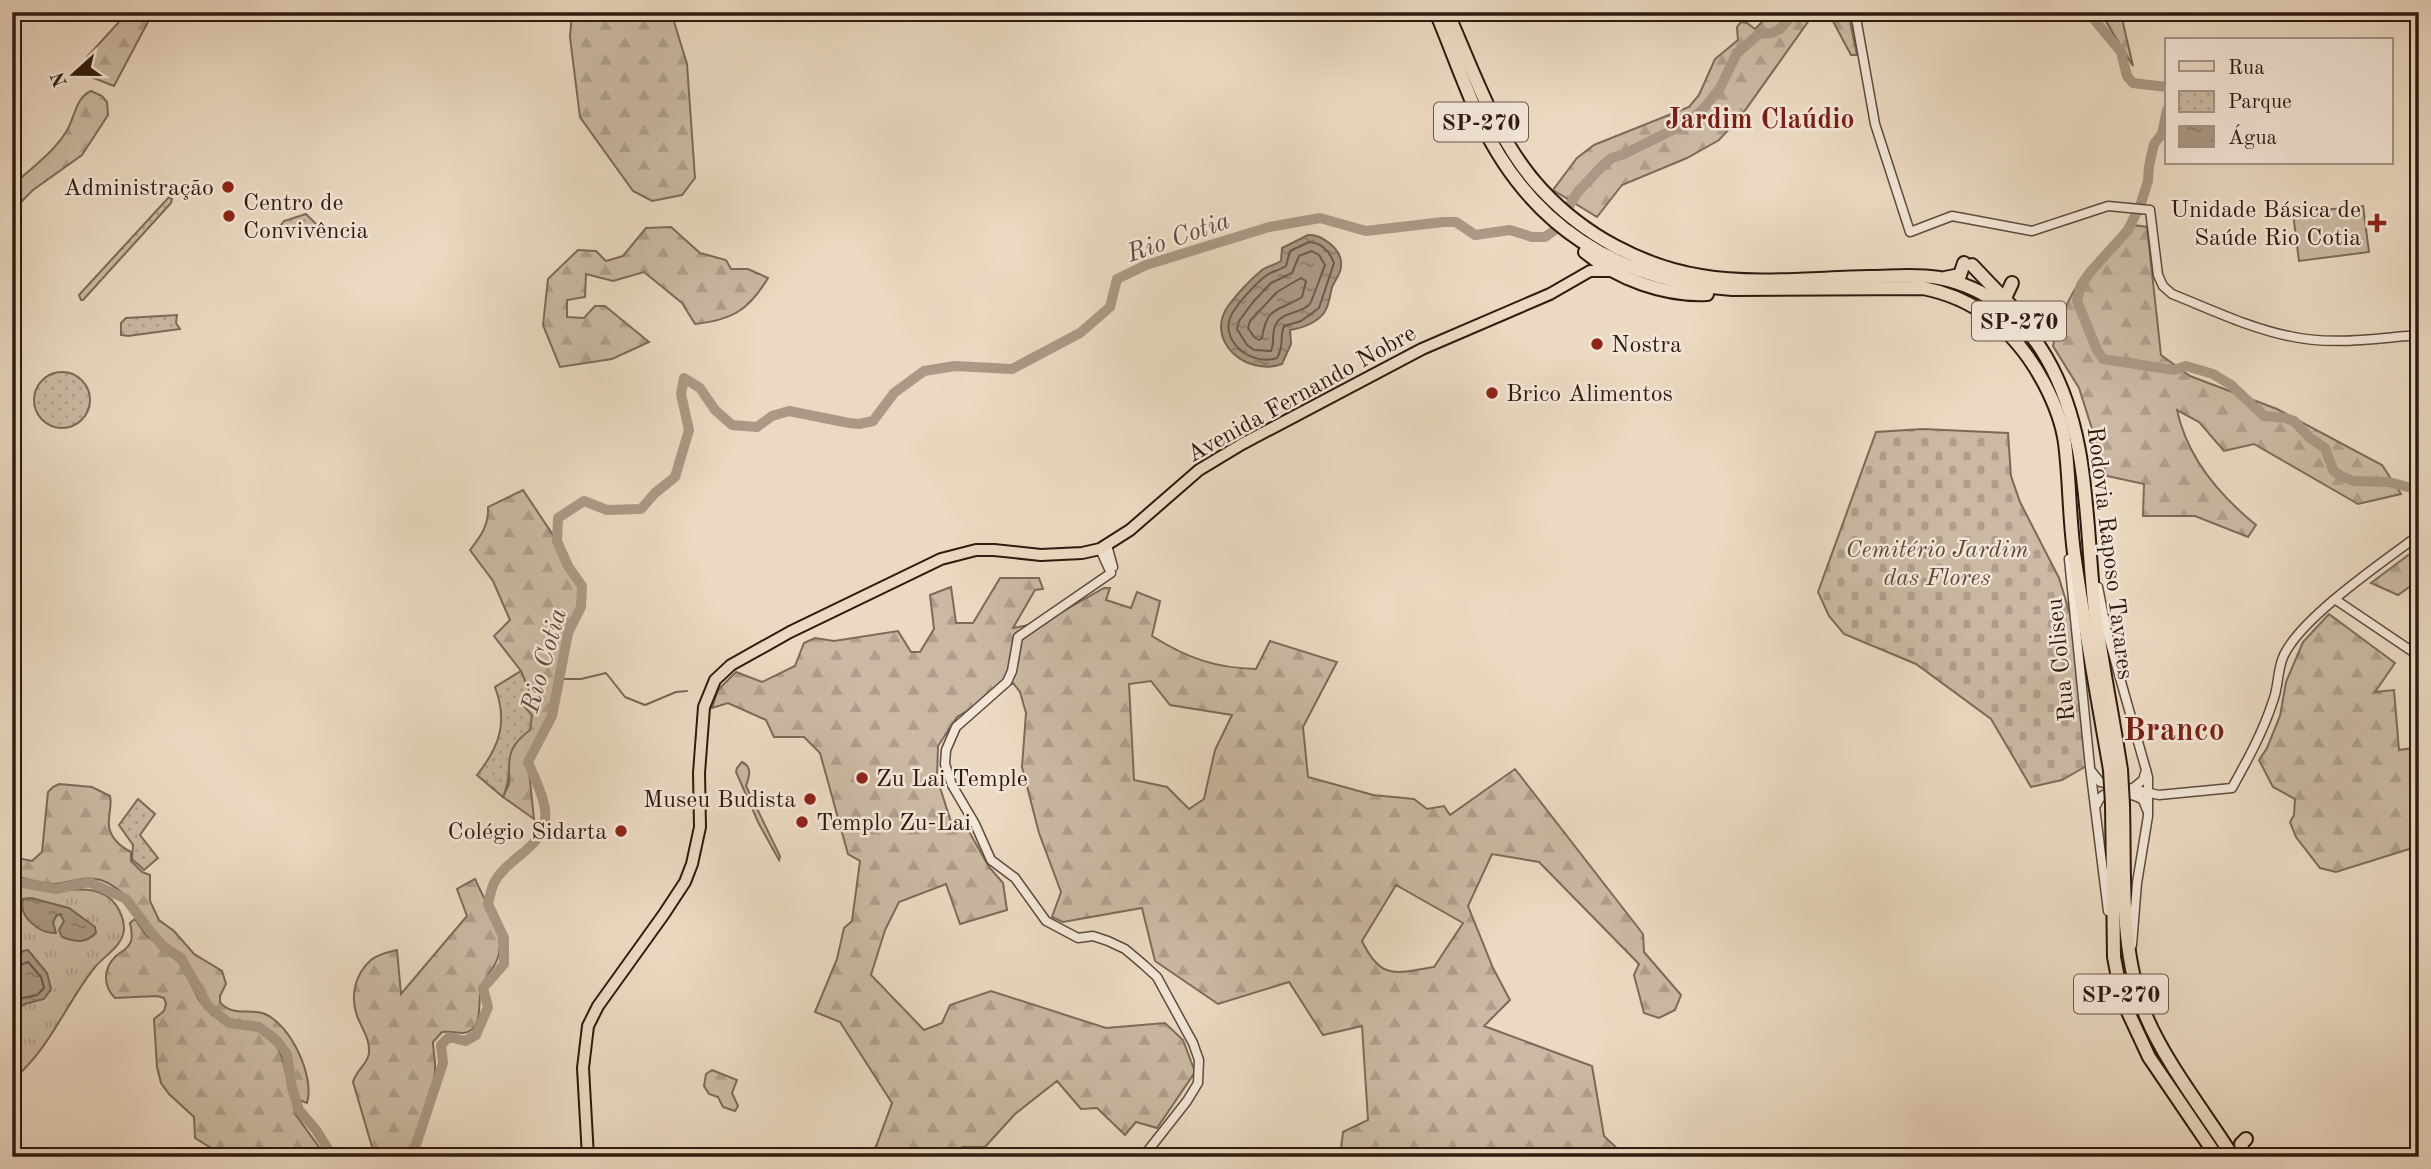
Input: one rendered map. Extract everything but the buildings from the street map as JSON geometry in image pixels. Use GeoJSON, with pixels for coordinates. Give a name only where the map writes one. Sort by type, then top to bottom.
{"type":"FeatureCollection","features":[{"type":"Feature","properties":{"kind":"highway","name":"Rodovia Raposo Tavares"},"geometry":{"type":"LineString","coordinates":[[1436,12],[1481,121],[1497,151],[1520,184],[1605,256],[1643,273],[1681,284],[1732,289],[1923,288],[1940,291],[1988,315],[2011,334],[2027,353],[2060,418],[2065,443],[2070,531],[2082,610],[2115,770]]}},
{"type":"Feature","properties":{"kind":"highway","name":"Rodovia Raposo Tavares"},"geometry":{"type":"LineString","coordinates":[[1447,12],[1510,147],[1554,211]]}},
{"type":"Feature","properties":{"kind":"highway","name":"Rodovia Raposo Tavares"},"geometry":{"type":"LineString","coordinates":[[1572,229],[1595,235],[1637,257],[1703,276],[1749,279],[1905,276],[1939,278],[1992,298],[2018,320],[2037,342],[2059,384],[2075,425],[2115,770],[2127,936],[2133,976],[2154,1033],[2233,1157]]}},
{"type":"Feature","properties":{"kind":"highway"},"geometry":{"type":"LineString","coordinates":[[1572,229],[1586,253],[1614,272],[1682,294],[1707,294],[1732,289]]}},
{"type":"Feature","properties":{"kind":"highway"},"geometry":{"type":"LineString","coordinates":[[1939,278],[1960,275],[1968,264],[2005,298],[2037,342]]}},
{"type":"Feature","properties":{"kind":"highway"},"geometry":{"type":"LineString","coordinates":[[2005,298],[2012,283]]}},
{"type":"Feature","properties":{"kind":"highway"},"geometry":{"type":"LineString","coordinates":[[2078,639],[2082,610]]}},
{"type":"Feature","properties":{"kind":"highway","name":"Rodovia Raposo Tavares"},"geometry":{"type":"LineString","coordinates":[[2117,805],[2114,957],[2122,999],[2138,1037],[2161,1076],[2217,1157]]}},
{"type":"Feature","properties":{"kind":"highway"},"geometry":{"type":"LineString","coordinates":[[2244,1157],[2241,1144],[2246,1139]]}},
{"type":"Feature","properties":{"kind":"main road"},"geometry":{"type":"LineString","coordinates":[[1580,276],[1586,266],[1586,253]]}},
{"type":"Feature","properties":{"kind":"main road"},"geometry":{"type":"LineString","coordinates":[[1580,276],[1596,270],[1614,272]]}},
{"type":"Feature","properties":{"kind":"main road","name":"Avenida Fernando Nobre"},"geometry":{"type":"LineString","coordinates":[[588,1157],[583,1068],[588,1026],[598,1006],[685,882],[692,864],[701,814],[699,773],[702,722],[708,695],[715,680],[752,652],[941,559],[976,550],[1041,555],[1082,553],[1103,547],[1130,530],[1199,470],[1242,444],[1422,349],[1550,294],[1580,276]]}},
{"type":"Feature","properties":{"kind":"street"},"geometry":{"type":"LineString","coordinates":[[1855,12],[1875,124],[1910,232],[1952,216],[2032,231],[2108,206],[2147,210],[2158,275],[2162,286],[2172,293],[2249,324],[2290,337],[2330,341],[2419,335]]}},
{"type":"Feature","properties":{"kind":"street","name":"Rua Coliseu"},"geometry":{"type":"LineString","coordinates":[[2070,531],[2070,565],[2093,789],[2114,957]]}},
{"type":"Feature","properties":{"kind":"street"},"geometry":{"type":"LineString","coordinates":[[2092,772],[2095,778],[2107,785],[2159,795],[2232,788],[2264,728],[2275,697],[2284,654],[2301,632],[2336,600],[2419,534]]}},
{"type":"Feature","properties":{"kind":"street"},"geometry":{"type":"LineString","coordinates":[[1103,547],[1111,569],[1018,636],[1012,671],[1007,682],[956,727],[946,750],[945,764],[952,785],[975,824],[991,860],[1015,878],[1046,921],[1078,938],[1093,936],[1108,940],[1125,949],[1144,965],[1157,977],[1193,1043],[1199,1060],[1198,1083],[1143,1157]]}},
{"type":"Feature","properties":{"kind":"street"},"geometry":{"type":"LineString","coordinates":[[2091,559],[2107,632],[2146,769],[2149,792],[2134,915],[2133,976]]}},
{"type":"Feature","properties":{"kind":"street"},"geometry":{"type":"LineString","coordinates":[[2336,600],[2419,656]]}},
{"type":"Feature","properties":{"kind":"street"},"geometry":{"type":"LineString","coordinates":[[2132,789],[2143,780],[2146,769]]}},
{"type":"Feature","properties":{"kind":"street"},"geometry":{"type":"LineString","coordinates":[[2082,784],[2093,789],[2107,785]]}},
{"type":"Feature","properties":{"kind":"street"},"geometry":{"type":"LineString","coordinates":[[2096,810],[2098,800],[2104,794],[2128,794],[2143,800],[2148,816]]}},
{"type":"Feature","properties":{"kind":"street"},"geometry":{"type":"LineString","coordinates":[[2149,805],[2159,795]]}},
{"type":"Feature","properties":{"kind":"green space"},"geometry":{"type":"Polygon","coordinates":[[[128,12],[140,12],[149,20],[114,86],[91,77],[87,57],[128,12]]]}},
{"type":"Feature","properties":{"kind":"green space"},"geometry":{"type":"Polygon","coordinates":[[[572,12],[671,12],[687,64],[695,178],[682,195],[652,201],[633,191],[580,117],[570,37],[572,12]]]}},
{"type":"Feature","properties":{"kind":"green space"},"geometry":{"type":"Polygon","coordinates":[[[1772,12],[1815,12],[1741,116],[1719,140],[1687,158],[1622,185],[1597,217],[1553,190],[1577,158],[1594,145],[1689,107],[1699,95],[1715,59],[1738,40],[1737,27],[1741,22],[1755,29],[1772,12]]]}},
{"type":"Feature","properties":{"kind":"green space"},"geometry":{"type":"Polygon","coordinates":[[[1828,12],[1848,12],[1857,55],[1851,55],[1828,12]]]}},
{"type":"Feature","properties":{"kind":"green space"},"geometry":{"type":"Polygon","coordinates":[[[2100,12],[2127,12],[2123,23],[2133,66],[2100,12]]]}},
{"type":"Feature","properties":{"kind":"green space"},"geometry":{"type":"Polygon","coordinates":[[[91,91],[102,96],[107,102],[108,115],[82,155],[33,190],[12,211],[12,186],[61,140],[78,103],[91,91]]]}},
{"type":"Feature","properties":{"kind":"green space"},"geometry":{"type":"Polygon","coordinates":[[[169,197],[172,199],[171,203],[81,300],[79,295],[169,197]]]}},
{"type":"Feature","properties":{"kind":"green space"},"geometry":{"type":"Polygon","coordinates":[[[2363,206],[2369,252],[2299,261],[2293,213],[2363,206]]]}},
{"type":"Feature","properties":{"kind":"green space"},"geometry":{"type":"Polygon","coordinates":[[[306,214],[328,236],[323,239],[302,228],[281,231],[278,229],[284,221],[306,214]]]}},
{"type":"Feature","properties":{"kind":"green space"},"geometry":{"type":"Polygon","coordinates":[[[2133,225],[2147,227],[2161,355],[2190,376],[2277,409],[2382,465],[2401,494],[2358,504],[2254,444],[2224,451],[2199,422],[2177,410],[2188,444],[2206,474],[2229,501],[2256,525],[2248,537],[2195,516],[2143,516],[2144,484],[2107,476],[2079,388],[2053,346],[2065,309],[2082,278],[2105,251],[2133,225]]]}},
{"type":"Feature","properties":{"kind":"green space"},"geometry":{"type":"Polygon","coordinates":[[[671,227],[700,253],[726,260],[731,269],[748,269],[768,278],[754,298],[738,312],[719,320],[695,324],[682,303],[644,272],[613,281],[586,274],[585,297],[567,300],[567,317],[584,318],[595,306],[605,306],[649,342],[612,359],[560,367],[543,325],[548,279],[578,250],[596,251],[606,261],[623,256],[646,228],[671,227]]]}},
{"type":"Feature","properties":{"kind":"green space"},"geometry":{"type":"Polygon","coordinates":[[[177,315],[176,323],[180,329],[121,335],[121,323],[126,318],[177,315]]]}},
{"type":"Feature","properties":{"kind":"green space"},"geometry":{"type":"Polygon","coordinates":[[[62,372],[77,377],[85,385],[90,400],[85,415],[77,423],[62,428],[47,423],[39,415],[34,400],[39,385],[47,377],[62,372]]]}},
{"type":"Feature","properties":{"kind":"green space","name":"Cemitério Jardim das Flores"},"geometry":{"type":"Polygon","coordinates":[[[1923,429],[2008,433],[2011,476],[2020,502],[2059,578],[2076,634],[2088,765],[2062,780],[2031,787],[1991,719],[1916,664],[1844,634],[1829,616],[1818,592],[1876,432],[1923,429]]]}},
{"type":"Feature","properties":{"kind":"green space"},"geometry":{"type":"Polygon","coordinates":[[[523,490],[557,541],[568,566],[582,586],[581,607],[568,633],[552,716],[528,762],[534,819],[503,797],[509,784],[509,752],[519,738],[528,690],[521,671],[494,636],[510,620],[493,581],[470,550],[483,530],[488,507],[523,490]]]}},
{"type":"Feature","properties":{"kind":"green space"},"geometry":{"type":"Polygon","coordinates":[[[2419,547],[2419,580],[2398,595],[2371,583],[2419,547]]]}},
{"type":"Feature","properties":{"kind":"green space"},"geometry":{"type":"Polygon","coordinates":[[[1000,578],[1039,578],[1043,589],[1035,590],[1013,628],[1044,622],[1104,588],[1110,588],[1106,600],[1131,608],[1137,592],[1160,601],[1152,636],[1202,660],[1227,667],[1256,669],[1270,641],[1337,662],[1303,727],[1308,777],[1373,795],[1414,799],[1427,809],[1444,806],[1450,815],[1515,769],[1643,934],[1644,952],[1681,995],[1675,1010],[1659,1018],[1644,1013],[1634,975],[1639,964],[1539,862],[1492,854],[1468,906],[1493,968],[1510,1000],[1484,1026],[1592,1066],[1604,1136],[1626,1157],[1340,1157],[1343,1132],[1368,1120],[1362,1026],[1323,1035],[1289,982],[1218,1004],[1155,961],[1142,908],[1063,922],[1052,917],[1061,892],[1039,833],[1022,767],[1026,713],[1020,692],[1013,683],[957,717],[938,746],[937,778],[952,825],[967,828],[989,867],[1003,883],[1007,910],[960,924],[946,884],[899,902],[885,930],[871,975],[924,1030],[942,1023],[950,1005],[991,991],[1106,1028],[1165,1023],[1183,1040],[1195,1072],[1157,1128],[1136,1122],[1125,1135],[1097,1108],[1081,1109],[1057,1081],[1015,1114],[985,1147],[962,1147],[952,1157],[870,1157],[892,1103],[840,1022],[815,1012],[837,959],[844,928],[852,921],[860,861],[848,854],[820,753],[804,737],[774,737],[766,720],[728,703],[712,708],[718,690],[736,672],[762,682],[795,666],[804,643],[815,638],[834,641],[898,631],[911,652],[920,652],[934,629],[930,595],[951,587],[956,623],[973,623],[1000,578]],[[1151,681],[1129,684],[1134,780],[1167,787],[1189,809],[1204,799],[1215,750],[1232,715],[1170,705],[1151,681]],[[1396,885],[1362,941],[1376,963],[1391,971],[1434,967],[1463,923],[1396,885]]]}},
{"type":"Feature","properties":{"kind":"green space"},"geometry":{"type":"Polygon","coordinates":[[[2329,614],[2395,663],[2375,692],[2394,690],[2399,750],[2419,747],[2419,846],[2336,872],[2320,868],[2296,837],[2290,822],[2294,815],[2295,799],[2273,787],[2259,760],[2280,716],[2286,682],[2303,642],[2329,614]]]}},
{"type":"Feature","properties":{"kind":"green space"},"geometry":{"type":"Polygon","coordinates":[[[521,671],[529,690],[524,706],[532,715],[530,730],[520,739],[511,754],[503,797],[477,775],[491,754],[500,733],[501,711],[495,687],[521,671]]]}},
{"type":"Feature","properties":{"kind":"green space"},"geometry":{"type":"Polygon","coordinates":[[[742,762],[749,769],[746,786],[780,856],[779,860],[759,824],[736,772],[742,762]]]}},
{"type":"Feature","properties":{"kind":"green space"},"geometry":{"type":"Polygon","coordinates":[[[59,784],[92,787],[110,796],[110,830],[118,843],[131,852],[131,861],[142,872],[150,875],[150,901],[159,920],[174,931],[194,954],[222,971],[226,984],[220,1002],[225,1007],[235,1011],[265,1014],[284,1029],[304,1066],[309,1092],[307,1103],[299,1100],[289,1054],[281,1040],[264,1028],[227,1018],[211,1006],[185,960],[161,940],[120,891],[95,879],[49,884],[12,875],[12,857],[32,861],[42,852],[48,792],[59,784]]]}},
{"type":"Feature","properties":{"kind":"green space"},"geometry":{"type":"Polygon","coordinates":[[[138,799],[155,814],[140,835],[158,858],[144,870],[132,859],[133,845],[119,825],[138,799]]]}},
{"type":"Feature","properties":{"kind":"green space"},"geometry":{"type":"Polygon","coordinates":[[[475,879],[498,929],[500,950],[481,988],[479,1015],[475,1027],[463,1033],[442,1032],[433,1042],[435,1067],[431,1093],[407,1157],[375,1157],[353,1082],[369,1053],[367,1038],[355,1008],[355,986],[361,972],[374,958],[397,950],[401,994],[467,916],[457,889],[475,879]]]}},
{"type":"Feature","properties":{"kind":"green space"},"geometry":{"type":"Polygon","coordinates":[[[12,884],[40,889],[101,893],[117,907],[124,929],[120,941],[95,967],[47,1041],[12,1080],[12,884]]]}},
{"type":"Feature","properties":{"kind":"green space"},"geometry":{"type":"Polygon","coordinates":[[[135,919],[146,935],[181,964],[199,1000],[212,1015],[230,1026],[256,1029],[276,1045],[282,1057],[296,1115],[326,1157],[215,1157],[211,1148],[195,1138],[194,1117],[169,1094],[161,1083],[157,1067],[154,1019],[164,1011],[164,998],[115,998],[108,988],[108,967],[130,944],[130,923],[135,919]]]}},
{"type":"Feature","properties":{"kind":"green space"},"geometry":{"type":"Polygon","coordinates":[[[712,1070],[737,1080],[732,1093],[738,1106],[735,1111],[723,1107],[718,1097],[709,1094],[704,1086],[706,1074],[712,1070]]]}},
{"type":"Feature","properties":{"kind":"water"},"geometry":{"type":"Polygon","coordinates":[[[1308,235],[1325,240],[1339,254],[1341,260],[1340,272],[1332,287],[1326,310],[1313,322],[1290,330],[1291,344],[1282,364],[1269,367],[1243,361],[1225,343],[1221,332],[1222,319],[1228,306],[1262,270],[1281,261],[1282,248],[1308,235]]]}},
{"type":"Feature","properties":{"kind":"water"},"geometry":{"type":"Polygon","coordinates":[[[31,898],[69,908],[95,927],[96,933],[80,941],[62,937],[59,930],[64,921],[60,914],[53,922],[56,933],[43,931],[27,918],[24,912],[23,899],[31,898]]]}},
{"type":"Feature","properties":{"kind":"water"},"geometry":{"type":"Polygon","coordinates":[[[28,950],[47,973],[51,989],[44,999],[25,1004],[12,1013],[12,962],[23,951],[28,950]]]}},
{"type":"Feature","properties":{"kind":"waterway","name":"Rio Cotia"},"geometry":{"type":"LineString","coordinates":[[412,1157],[443,1063],[441,1045],[449,1037],[465,1041],[476,1035],[488,1007],[483,988],[504,964],[504,938],[488,904],[493,885],[500,873],[535,842],[545,822],[542,797],[528,762],[552,716],[568,633],[581,607],[582,586],[568,566],[557,541],[558,518],[584,501],[607,510],[641,509],[675,477],[689,430],[681,394],[684,378],[700,388],[715,410],[732,425],[757,427],[772,416],[789,411],[859,424],[873,421],[894,393],[924,371],[955,366],[1012,369],[1080,333],[1110,307],[1117,279],[1146,265],[1269,227],[1320,218],[1366,231],[1456,222],[1475,235],[1510,230],[1532,237],[1545,237],[1555,230],[1577,193],[1603,165],[1612,158],[1689,122],[1720,88],[1737,53],[1759,34],[1780,29],[1791,12]]}},
{"type":"Feature","properties":{"kind":"waterway","name":"Rio Cotia"},"geometry":{"type":"LineString","coordinates":[[2088,12],[2121,52],[2127,76],[2133,83],[2165,87]]}},
{"type":"Feature","properties":{"kind":"waterway","name":"Rio Cotia"},"geometry":{"type":"LineString","coordinates":[[2165,120],[2162,134],[2154,144],[2148,181],[2141,203],[2128,230],[2081,285],[2077,301],[2103,359],[2174,370],[2186,366],[2213,374],[2231,385],[2264,416],[2294,421],[2310,438],[2325,448],[2333,470],[2341,476],[2353,481],[2389,482],[2419,490]]}},
{"type":"Feature","properties":{"kind":"waterway"},"geometry":{"type":"LineString","coordinates":[[559,679],[581,679],[606,673],[625,697],[645,705],[676,692],[687,691]]}},
{"type":"Feature","properties":{"kind":"waterway","name":"Rio Cotia"},"geometry":{"type":"LineString","coordinates":[[12,881],[56,889],[89,882],[126,899],[164,947],[181,958],[208,1006],[229,1023],[259,1027],[275,1039],[287,1054],[292,1088],[299,1110],[333,1157]]}},
{"type":"Feature","properties":{"kind":"place","name":"Administração"},"geometry":{"type":"Point","coordinates":[228,187]}},
{"type":"Feature","properties":{"kind":"place","name":"Centro de Convivência"},"geometry":{"type":"Point","coordinates":[229,216]}},
{"type":"Feature","properties":{"kind":"place","name":"Unidade Básica de Saúde Rio Cotia"},"geometry":{"type":"Point","coordinates":[2377,223]}},
{"type":"Feature","properties":{"kind":"place","name":"Nostra"},"geometry":{"type":"Point","coordinates":[1597,344]}},
{"type":"Feature","properties":{"kind":"place","name":"Brico Alimentos"},"geometry":{"type":"Point","coordinates":[1492,393]}},
{"type":"Feature","properties":{"kind":"place","name":"Zu Lai Temple"},"geometry":{"type":"Point","coordinates":[862,778]}},
{"type":"Feature","properties":{"kind":"place","name":"Museu Budista"},"geometry":{"type":"Point","coordinates":[810,799]}},
{"type":"Feature","properties":{"kind":"place","name":"Templo Zu-Lai"},"geometry":{"type":"Point","coordinates":[802,822]}},
{"type":"Feature","properties":{"kind":"place","name":"Colégio Sidarta"},"geometry":{"type":"Point","coordinates":[621,831]}},
{"type":"Feature","properties":{"kind":"district","name":"Jardim Claúdio"},"geometry":{"type":"Point","coordinates":[1760,118]}},
{"type":"Feature","properties":{"kind":"district","name":"Branco"},"geometry":{"type":"Point","coordinates":[2174,729]}}]}
